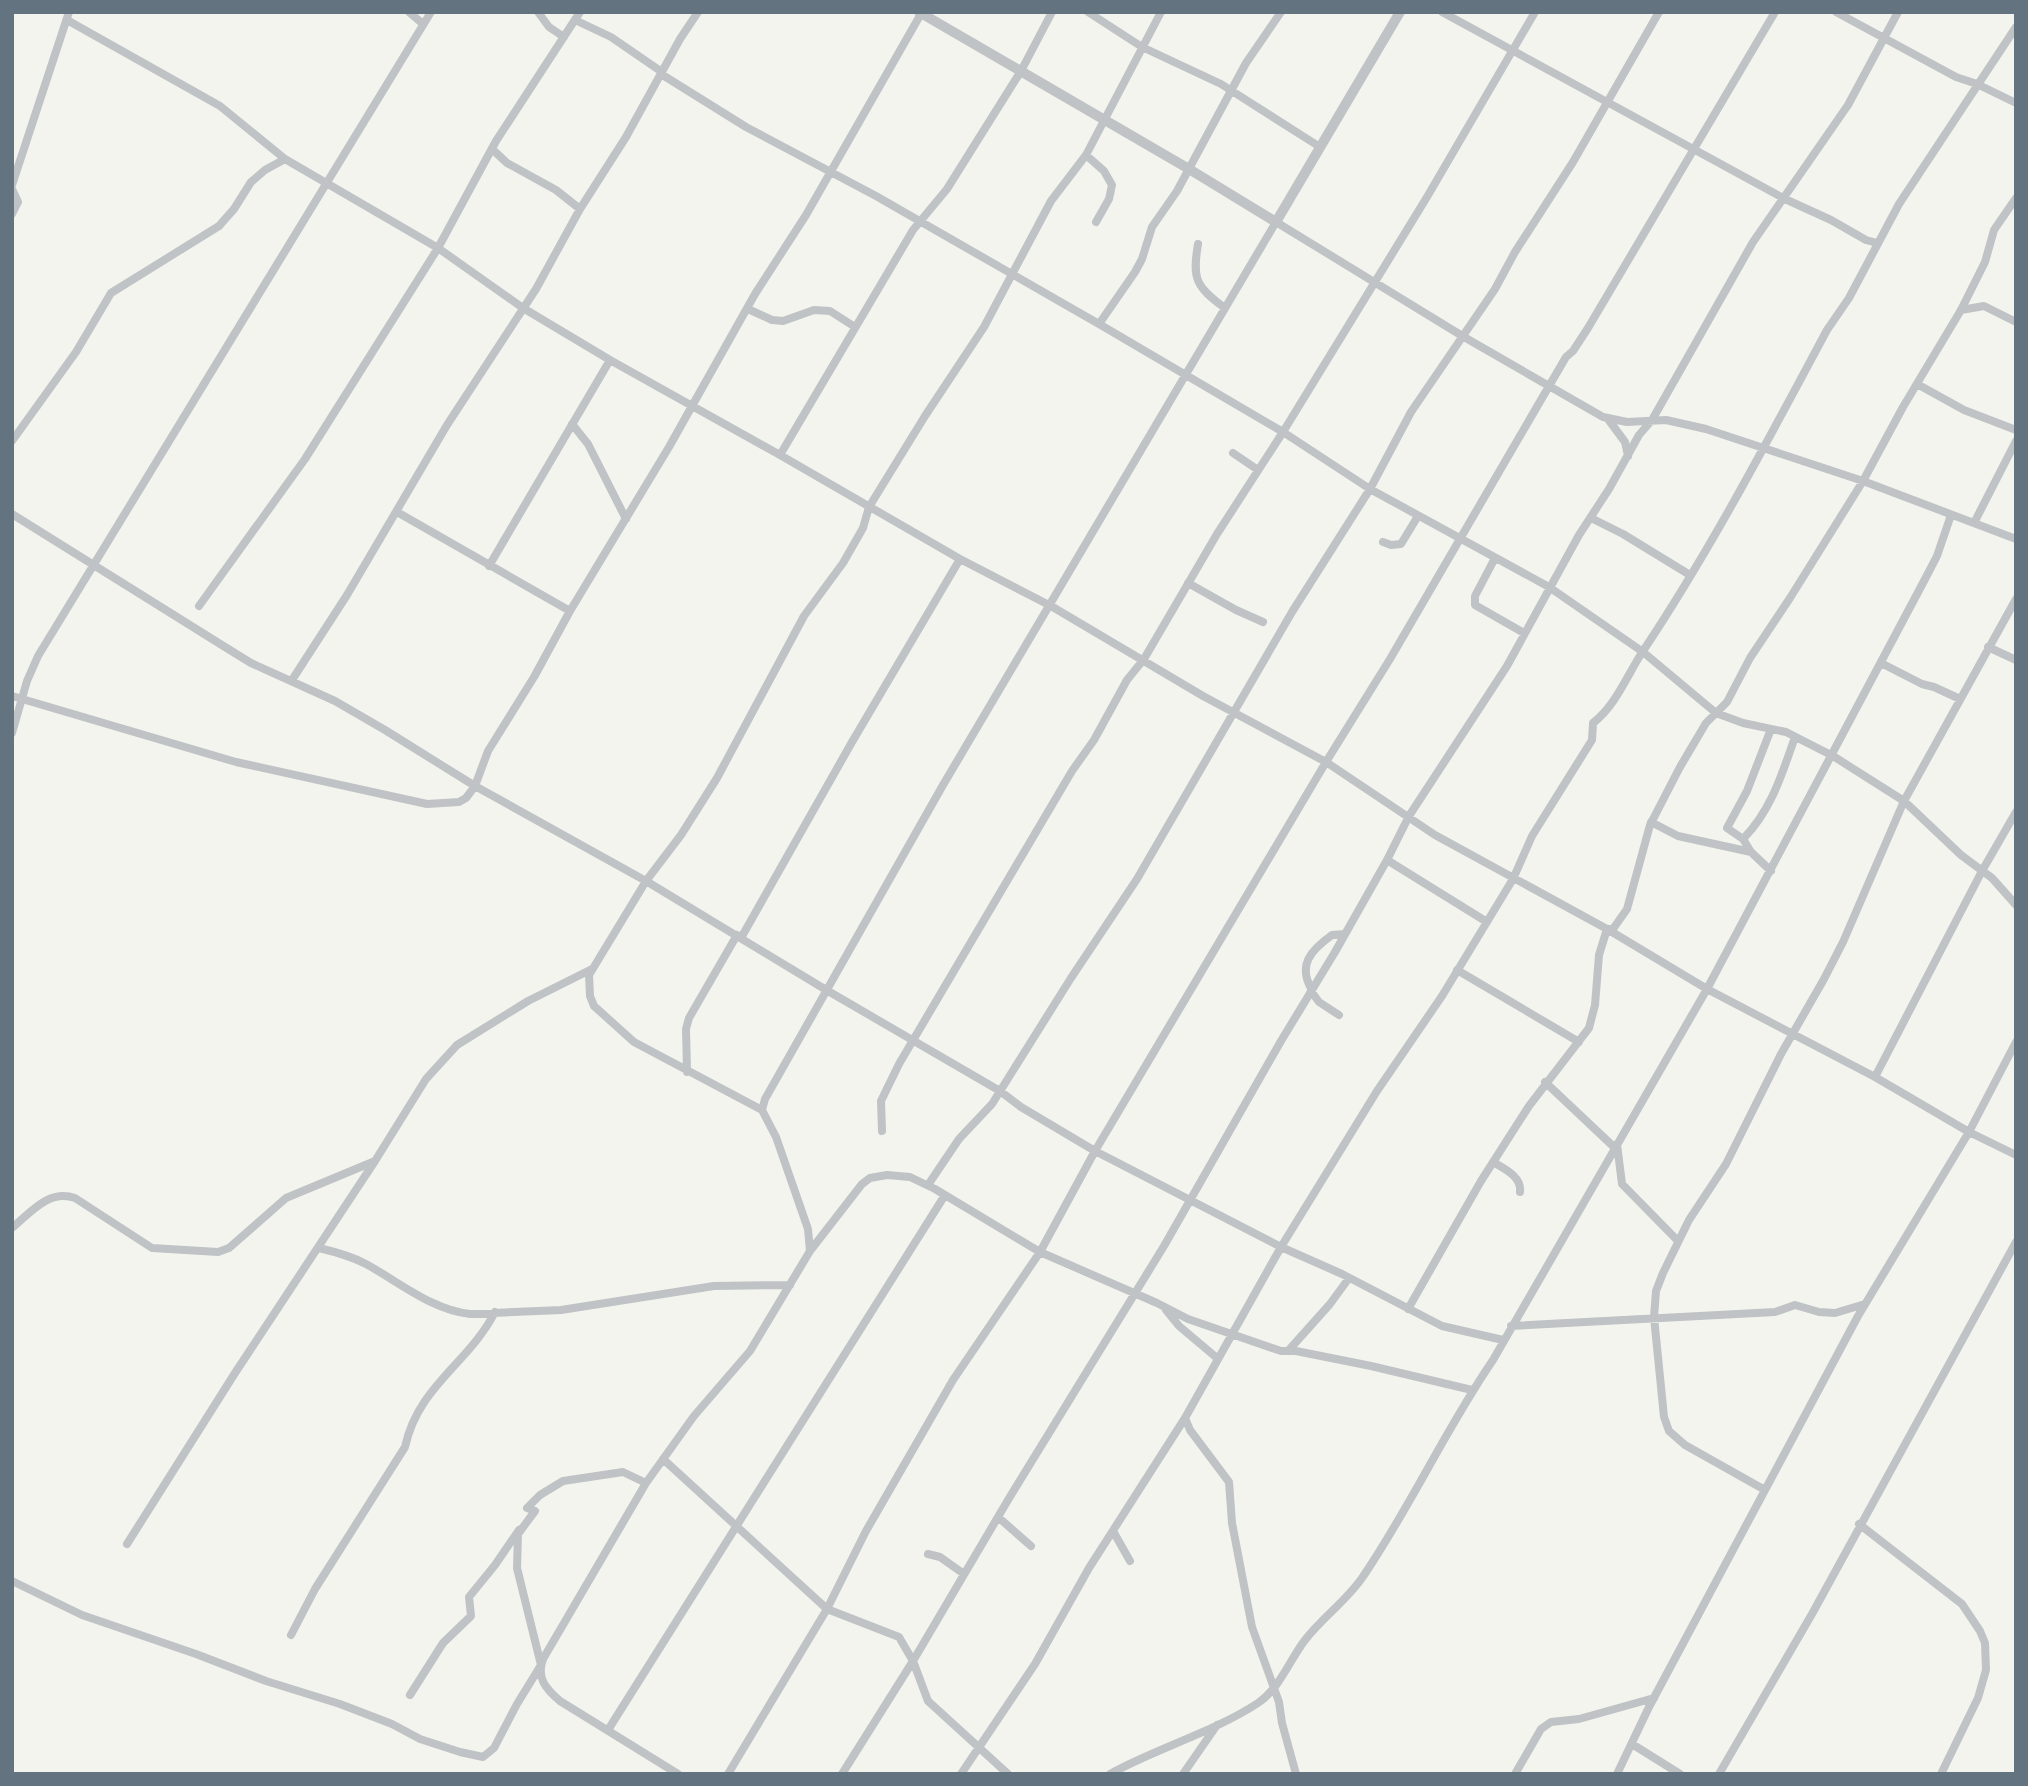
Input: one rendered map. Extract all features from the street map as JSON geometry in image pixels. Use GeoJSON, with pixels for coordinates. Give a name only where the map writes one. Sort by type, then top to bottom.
{"type":"FeatureCollection","features":[{"type":"Feature","properties":{"kind":"street"},"geometry":{"type":"LineString","coordinates":[[409,12],[423,24]]}},
{"type":"Feature","properties":{"kind":"street"},"geometry":{"type":"LineString","coordinates":[[12,733],[38,656],[430,12]]}},
{"type":"Feature","properties":{"kind":"street"},"geometry":{"type":"LineString","coordinates":[[538,12],[549,27],[564,37]]}},
{"type":"Feature","properties":{"kind":"street"},"geometry":{"type":"LineString","coordinates":[[292,680],[397,512],[447,425],[555,256],[580,209],[619,149],[680,39],[698,12]]}},
{"type":"Feature","properties":{"kind":"street"},"geometry":{"type":"LineString","coordinates":[[780,455],[919,222],[947,188],[1020,71],[1052,12]]}},
{"type":"Feature","properties":{"kind":"street"},"geometry":{"type":"LineString","coordinates":[[1088,12],[1142,47],[1204,75],[1320,147]]}},
{"type":"Feature","properties":{"kind":"street"},"geometry":{"type":"LineString","coordinates":[[810,1251],[808,1229],[776,1136],[762,1110],[634,1042],[594,1006],[588,987],[592,969],[646,881],[681,835],[717,778],[810,606],[834,577],[860,533],[869,507],[984,327],[1051,201],[1086,155],[1161,12]]}},
{"type":"Feature","properties":{"kind":"street"},"geometry":{"type":"LineString","coordinates":[[1099,324],[1135,272],[1152,227],[1189,169],[1262,37],[1281,12]]}},
{"type":"Feature","properties":{"kind":"street"},"geometry":{"type":"LineString","coordinates":[[762,1110],[767,1094],[943,785],[1399,12]]}},
{"type":"Feature","properties":{"kind":"street"},"geometry":{"type":"LineString","coordinates":[[1442,12],[1784,199],[1877,243]]}},
{"type":"Feature","properties":{"kind":"street"},"geometry":{"type":"LineString","coordinates":[[882,1131],[881,1101],[914,1040],[1072,771],[1094,740],[1127,680],[1144,659],[1188,583],[1283,432],[1466,132],[1535,12]]}},
{"type":"Feature","properties":{"kind":"street"},"geometry":{"type":"LineString","coordinates":[[928,1185],[959,1139],[989,1108],[1140,873],[1292,612],[1370,489],[1411,412],[1464,337],[1659,12]]}},
{"type":"Feature","properties":{"kind":"street"},"geometry":{"type":"LineString","coordinates":[[728,1774],[827,1609],[866,1531],[953,1380],[1040,1252],[1095,1151],[1461,540],[1566,357],[1574,350],[1588,328],[1776,12]]}},
{"type":"Feature","properties":{"kind":"street"},"geometry":{"type":"LineString","coordinates":[[1836,12],[1956,77],[1978,84],[2016,103]]}},
{"type":"Feature","properties":{"kind":"street"},"geometry":{"type":"LineString","coordinates":[[842,1774],[1136,1294],[1345,934],[1409,816],[1507,666],[1549,587],[1642,432],[1652,420],[1744,258],[1848,105],[1898,12]]}},
{"type":"Feature","properties":{"kind":"street"},"geometry":{"type":"LineString","coordinates":[[12,696],[236,762],[427,804],[459,802],[466,798],[475,786],[488,751],[534,677],[570,611],[693,406],[921,13],[1189,169],[1464,337],[1608,419],[1628,422],[1681,422],[1863,481],[2016,539]]}},
{"type":"Feature","properties":{"kind":"street"},"geometry":{"type":"LineString","coordinates":[[12,214],[18,202],[12,187],[68,16],[220,106],[285,159],[438,248],[523,308],[610,360],[960,559],[1051,606],[1234,713],[1326,762],[1435,835],[1606,929],[1707,989],[1875,1077],[1969,1132],[2016,1154]]}},
{"type":"Feature","properties":{"kind":"street"},"geometry":{"type":"LineString","coordinates":[[199,606],[304,459],[438,248],[492,149],[577,16],[746,127],[1099,324],[1283,432],[1370,489],[1549,587],[1643,652],[1716,713],[1795,737],[1833,756],[1904,801],[1961,855],[1992,878],[2016,905]]}},
{"type":"Feature","properties":{"kind":"street"},"geometry":{"type":"LineString","coordinates":[[961,1774],[1035,1664],[1113,1531],[1185,1418],[1281,1247],[1513,879],[1532,836],[1592,740],[1593,723],[1607,712],[1690,575],[1763,449],[1827,330],[1850,298],[1877,243],[1922,167],[2016,27]]}},
{"type":"Feature","properties":{"kind":"street"},"geometry":{"type":"LineString","coordinates":[[492,149],[507,163],[556,190],[580,209]]}},
{"type":"Feature","properties":{"kind":"street"},"geometry":{"type":"LineString","coordinates":[[1086,155],[1104,171],[1112,184],[1109,199],[1096,222]]}},
{"type":"Feature","properties":{"kind":"street"},"geometry":{"type":"LineString","coordinates":[[12,441],[76,352],[114,289],[199,241],[219,226],[251,182],[285,159]]}},
{"type":"Feature","properties":{"kind":"street"},"geometry":{"type":"LineString","coordinates":[[1606,929],[1613,929],[1627,908],[1651,822],[1696,740],[1706,723],[1727,702],[1750,658],[1863,481],[1961,310],[1985,262],[1994,230],[2016,198]]}},
{"type":"Feature","properties":{"kind":"street"},"geometry":{"type":"LineString","coordinates":[[1198,244],[1195,270],[1198,284],[1225,308]]}},
{"type":"Feature","properties":{"kind":"street"},"geometry":{"type":"LineString","coordinates":[[1961,310],[1984,306],[2016,322]]}},
{"type":"Feature","properties":{"kind":"street"},"geometry":{"type":"LineString","coordinates":[[748,309],[772,320],[783,321],[821,310],[836,314],[855,327]]}},
{"type":"Feature","properties":{"kind":"street"},"geometry":{"type":"LineString","coordinates":[[489,566],[610,360]]}},
{"type":"Feature","properties":{"kind":"street"},"geometry":{"type":"LineString","coordinates":[[1917,384],[1964,410],[2016,430]]}},
{"type":"Feature","properties":{"kind":"street"},"geometry":{"type":"LineString","coordinates":[[1608,419],[1625,442],[1628,456]]}},
{"type":"Feature","properties":{"kind":"street"},"geometry":{"type":"LineString","coordinates":[[572,424],[589,444],[626,519]]}},
{"type":"Feature","properties":{"kind":"street"},"geometry":{"type":"LineString","coordinates":[[1974,523],[2016,441]]}},
{"type":"Feature","properties":{"kind":"street"},"geometry":{"type":"LineString","coordinates":[[1233,453],[1258,470]]}},
{"type":"Feature","properties":{"kind":"street"},"geometry":{"type":"LineString","coordinates":[[397,512],[570,611]]}},
{"type":"Feature","properties":{"kind":"street"},"geometry":{"type":"LineString","coordinates":[[12,514],[225,648],[385,730],[475,786],[739,936],[1000,1091],[1021,1107],[1095,1151],[1408,1309],[1456,1331],[1503,1340]]}},
{"type":"Feature","properties":{"kind":"street"},"geometry":{"type":"LineString","coordinates":[[1110,1774],[1157,1750],[1217,1725],[1258,1703],[1275,1689],[1306,1640],[1362,1578],[1707,989],[1937,556],[1951,515]]}},
{"type":"Feature","properties":{"kind":"street"},"geometry":{"type":"LineString","coordinates":[[1383,542],[1401,544],[1418,516]]}},
{"type":"Feature","properties":{"kind":"street"},"geometry":{"type":"LineString","coordinates":[[1591,518],[1623,534],[1690,575]]}},
{"type":"Feature","properties":{"kind":"street"},"geometry":{"type":"LineString","coordinates":[[1495,558],[1475,596],[1475,605],[1524,633]]}},
{"type":"Feature","properties":{"kind":"street"},"geometry":{"type":"LineString","coordinates":[[687,1072],[686,1029],[689,1018],[960,559]]}},
{"type":"Feature","properties":{"kind":"street"},"geometry":{"type":"LineString","coordinates":[[1188,583],[1263,622]]}},
{"type":"Feature","properties":{"kind":"street"},"geometry":{"type":"LineString","coordinates":[[1765,1490],[1698,1454],[1669,1431],[1664,1417],[1654,1317],[1659,1282],[1678,1241],[1726,1164],[1771,1073],[1843,942],[1904,801],[2016,599]]}},
{"type":"Feature","properties":{"kind":"street"},"geometry":{"type":"LineString","coordinates":[[1988,647],[2016,660]]}},
{"type":"Feature","properties":{"kind":"street"},"geometry":{"type":"LineString","coordinates":[[1881,663],[1922,684],[1960,699]]}},
{"type":"Feature","properties":{"kind":"street"},"geometry":{"type":"LineString","coordinates":[[1771,729],[1747,791],[1727,828],[1743,839],[1751,852],[1771,870]]}},
{"type":"Feature","properties":{"kind":"street"},"geometry":{"type":"LineString","coordinates":[[1743,839],[1763,816],[1795,737]]}},
{"type":"Feature","properties":{"kind":"street"},"geometry":{"type":"LineString","coordinates":[[1875,1077],[1982,871],[2016,812]]}},
{"type":"Feature","properties":{"kind":"street"},"geometry":{"type":"LineString","coordinates":[[1651,822],[1678,836],[1751,852]]}},
{"type":"Feature","properties":{"kind":"street"},"geometry":{"type":"LineString","coordinates":[[1387,860],[1487,922]]}},
{"type":"Feature","properties":{"kind":"street"},"geometry":{"type":"LineString","coordinates":[[1408,1309],[1493,1162],[1545,1082],[1579,1042],[1591,1019],[1599,955],[1606,929]]}},
{"type":"Feature","properties":{"kind":"street"},"geometry":{"type":"LineString","coordinates":[[1339,1014],[1319,1002],[1305,973],[1308,960],[1332,935],[1345,934]]}},
{"type":"Feature","properties":{"kind":"street"},"geometry":{"type":"LineString","coordinates":[[127,1544],[426,1079],[457,1045],[528,1001],[592,969]]}},
{"type":"Feature","properties":{"kind":"street"},"geometry":{"type":"LineString","coordinates":[[1457,971],[1579,1042]]}},
{"type":"Feature","properties":{"kind":"street"},"geometry":{"type":"LineString","coordinates":[[1617,1774],[1654,1698],[1865,1304],[1969,1132],[2016,1042]]}},
{"type":"Feature","properties":{"kind":"street"},"geometry":{"type":"LineString","coordinates":[[1545,1082],[1616,1145],[1622,1184],[1678,1241]]}},
{"type":"Feature","properties":{"kind":"street"},"geometry":{"type":"LineString","coordinates":[[12,1228],[44,1201],[61,1194],[75,1198],[152,1248],[218,1252],[234,1244],[286,1198],[375,1161]]}},
{"type":"Feature","properties":{"kind":"street"},"geometry":{"type":"LineString","coordinates":[[1493,1162],[1517,1178],[1520,1192]]}},
{"type":"Feature","properties":{"kind":"street"},"geometry":{"type":"LineString","coordinates":[[12,1581],[82,1615],[266,1681],[340,1704],[392,1724],[420,1739],[483,1757],[494,1748],[511,1714],[646,1483],[694,1416],[750,1351],[810,1251],[862,1184],[870,1178],[898,1175],[928,1185],[1040,1252],[1188,1319],[1281,1350],[1371,1366],[1472,1390]]}},
{"type":"Feature","properties":{"kind":"street"},"geometry":{"type":"LineString","coordinates":[[608,1730],[945,1195]]}},
{"type":"Feature","properties":{"kind":"street"},"geometry":{"type":"LineString","coordinates":[[1719,1774],[1812,1614],[2016,1242]]}},
{"type":"Feature","properties":{"kind":"street"},"geometry":{"type":"LineString","coordinates":[[319,1248],[363,1262],[454,1312],[561,1310],[714,1286],[790,1285]]}},
{"type":"Feature","properties":{"kind":"street"},"geometry":{"type":"LineString","coordinates":[[1289,1351],[1349,1278]]}},
{"type":"Feature","properties":{"kind":"street"},"geometry":{"type":"LineString","coordinates":[[1511,1326],[1775,1312],[1795,1304],[1819,1312],[1835,1313],[1865,1304]]}},
{"type":"Feature","properties":{"kind":"street"},"geometry":{"type":"LineString","coordinates":[[1163,1306],[1179,1326],[1217,1358]]}},
{"type":"Feature","properties":{"kind":"street"},"geometry":{"type":"LineString","coordinates":[[291,1635],[315,1590],[405,1447],[408,1431],[429,1393],[488,1327],[495,1312]]}},
{"type":"Feature","properties":{"kind":"street"},"geometry":{"type":"LineString","coordinates":[[1185,1418],[1190,1430],[1229,1482],[1231,1517],[1250,1616],[1275,1689],[1296,1774]]}},
{"type":"Feature","properties":{"kind":"street"},"geometry":{"type":"LineString","coordinates":[[663,1459],[827,1609],[899,1637],[913,1661],[928,1701],[1009,1774]]}},
{"type":"Feature","properties":{"kind":"street"},"geometry":{"type":"LineString","coordinates":[[535,1511],[527,1508],[540,1495],[563,1481],[623,1472],[646,1483]]}},
{"type":"Feature","properties":{"kind":"street"},"geometry":{"type":"LineString","coordinates":[[535,1511],[518,1534],[517,1568],[546,1689],[560,1701],[678,1774]]}},
{"type":"Feature","properties":{"kind":"street"},"geometry":{"type":"LineString","coordinates":[[410,1695],[443,1643],[471,1616],[469,1597],[535,1511]]}},
{"type":"Feature","properties":{"kind":"street"},"geometry":{"type":"LineString","coordinates":[[998,1517],[1031,1546]]}},
{"type":"Feature","properties":{"kind":"street"},"geometry":{"type":"LineString","coordinates":[[1859,1524],[1962,1604],[1985,1643],[1986,1670],[1978,1698],[1941,1774]]}},
{"type":"Feature","properties":{"kind":"street"},"geometry":{"type":"LineString","coordinates":[[1113,1531],[1130,1562]]}},
{"type":"Feature","properties":{"kind":"street"},"geometry":{"type":"LineString","coordinates":[[928,1554],[940,1557],[964,1574]]}},
{"type":"Feature","properties":{"kind":"street"},"geometry":{"type":"LineString","coordinates":[[1515,1774],[1541,1728],[1551,1722],[1579,1719],[1654,1698]]}},
{"type":"Feature","properties":{"kind":"street"},"geometry":{"type":"LineString","coordinates":[[1183,1774],[1217,1725]]}},
{"type":"Feature","properties":{"kind":"street"},"geometry":{"type":"LineString","coordinates":[[1632,1744],[1680,1774]]}}]}
